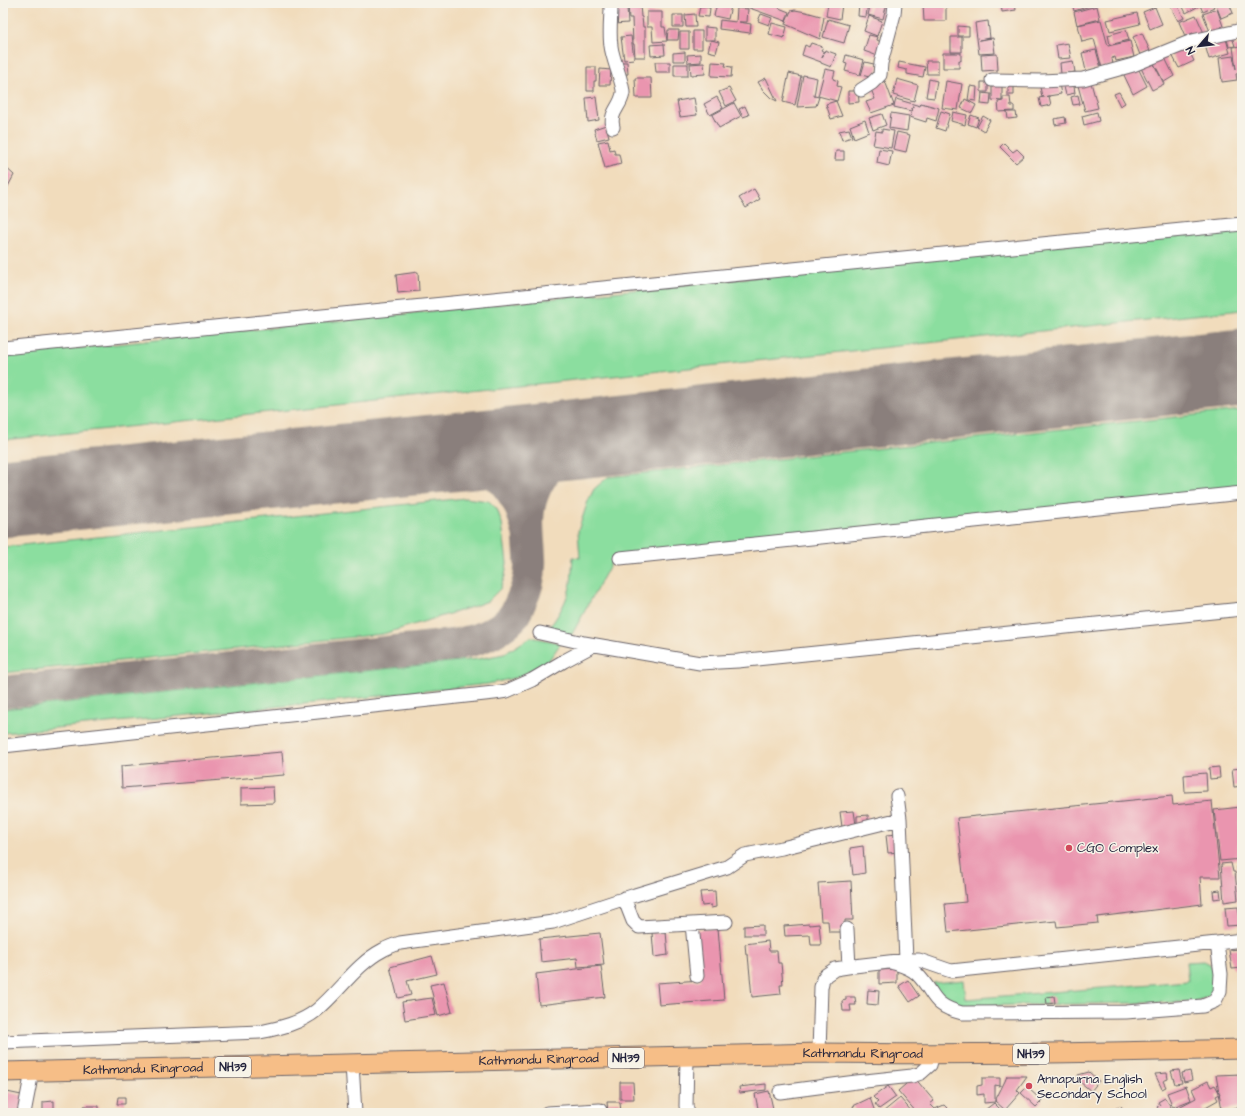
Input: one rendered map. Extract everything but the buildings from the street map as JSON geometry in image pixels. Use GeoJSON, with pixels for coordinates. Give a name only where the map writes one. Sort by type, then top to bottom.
{"type":"FeatureCollection","features":[{"type":"Feature","properties":{"kind":"highway","name":"Kathmandu Ringroad"},"geometry":{"type":"LineString","coordinates":[[3,1072],[820,1053],[1085,1053],[1242,1049]]}},
{"type":"Feature","properties":{"kind":"street"},"geometry":{"type":"LineString","coordinates":[[613,3],[611,6],[611,46],[623,91],[621,102],[614,112],[611,120],[613,127]]}},
{"type":"Feature","properties":{"kind":"street"},"geometry":{"type":"LineString","coordinates":[[861,90],[872,83],[880,75],[881,63],[894,14],[895,3]]}},
{"type":"Feature","properties":{"kind":"street"},"geometry":{"type":"LineString","coordinates":[[992,80],[1042,81],[1084,79],[1133,65],[1192,41],[1242,30]]}},
{"type":"Feature","properties":{"kind":"street"},"geometry":{"type":"LineString","coordinates":[[3,348],[1242,224]]}},
{"type":"Feature","properties":{"kind":"street"},"geometry":{"type":"LineString","coordinates":[[620,558],[1242,493]]}},
{"type":"Feature","properties":{"kind":"street"},"geometry":{"type":"LineString","coordinates":[[540,633],[594,645],[700,663],[738,661],[1242,609]]}},
{"type":"Feature","properties":{"kind":"street"},"geometry":{"type":"LineString","coordinates":[[3,746],[494,693],[507,690],[532,680],[594,645]]}},
{"type":"Feature","properties":{"kind":"street"},"geometry":{"type":"LineString","coordinates":[[897,796],[900,819],[906,960]]}},
{"type":"Feature","properties":{"kind":"street"},"geometry":{"type":"LineString","coordinates":[[3,1042],[260,1032],[276,1029],[302,1020],[316,1011],[369,959],[383,950],[400,943],[553,922],[624,898],[727,867],[745,855],[900,819]]}},
{"type":"Feature","properties":{"kind":"street"},"geometry":{"type":"LineString","coordinates":[[624,898],[633,921],[639,928],[726,922]]}},
{"type":"Feature","properties":{"kind":"street"},"geometry":{"type":"LineString","coordinates":[[692,924],[697,976]]}},
{"type":"Feature","properties":{"kind":"street"},"geometry":{"type":"LineString","coordinates":[[847,929],[848,967]]}},
{"type":"Feature","properties":{"kind":"street"},"geometry":{"type":"LineString","coordinates":[[820,1053],[821,987],[823,979],[826,975],[835,969],[906,960],[919,960],[951,971],[1242,940]]}},
{"type":"Feature","properties":{"kind":"street"},"geometry":{"type":"LineString","coordinates":[[891,962],[916,972],[938,1002],[948,1010],[962,1013],[1126,1012],[1203,1006],[1215,1001],[1220,991],[1221,974],[1217,943]]}},
{"type":"Feature","properties":{"kind":"street"},"geometry":{"type":"LineString","coordinates":[[780,1092],[912,1076],[921,1073],[930,1065],[933,1054]]}},
{"type":"Feature","properties":{"kind":"street"},"geometry":{"type":"LineString","coordinates":[[687,1057],[686,1106],[688,1113]]}},
{"type":"Feature","properties":{"kind":"street"},"geometry":{"type":"LineString","coordinates":[[352,1064],[354,1113]]}},
{"type":"Feature","properties":{"kind":"street"},"geometry":{"type":"LineString","coordinates":[[24,1113],[32,1072]]}},
{"type":"Feature","properties":{"kind":"street"},"geometry":{"type":"LineString","coordinates":[[547,1113],[600,1110]]}},
{"type":"Feature","properties":{"kind":"green space"},"geometry":{"type":"Polygon","coordinates":[[[1242,226],[1242,310],[3,440],[3,356],[1242,226]]]}},
{"type":"Feature","properties":{"kind":"green space"},"geometry":{"type":"Polygon","coordinates":[[[1242,410],[1242,492],[615,556],[571,636],[548,629],[559,613],[568,595],[571,583],[573,557],[580,558],[578,531],[588,501],[594,489],[608,477],[1242,410]]]}},
{"type":"Feature","properties":{"kind":"green space"},"geometry":{"type":"Polygon","coordinates":[[[465,498],[489,501],[497,509],[502,523],[507,563],[505,576],[500,589],[488,601],[383,634],[3,673],[3,547],[465,498]]]}},
{"type":"Feature","properties":{"kind":"green space"},"geometry":{"type":"Polygon","coordinates":[[[531,637],[561,643],[549,660],[519,677],[488,684],[325,702],[3,733],[3,709],[478,659],[504,654],[531,637]]]}},
{"type":"Feature","properties":{"kind":"green space"},"geometry":{"type":"Polygon","coordinates":[[[1204,961],[1210,964],[1217,974],[1215,987],[1212,994],[1193,1002],[963,1006],[953,1003],[941,996],[933,983],[964,980],[966,999],[1188,981],[1186,962],[1204,961]]]}},
{"type":"Feature","properties":{"kind":"taxiway"},"geometry":{"type":"LineString","coordinates":[[3,692],[453,645],[486,636],[513,617],[526,590],[530,569],[528,525],[529,510],[536,486],[546,470],[579,439]]}},
{"type":"Feature","properties":{"kind":"taxiway"},"geometry":{"type":"LineString","coordinates":[[439,453],[459,456],[473,461],[488,468],[496,474],[504,482],[516,499],[521,509],[527,529]]}},
{"type":"Feature","properties":{"kind":"runway"},"geometry":{"type":"LineString","coordinates":[[3,498],[579,439],[1242,368]]}},
{"type":"Feature","properties":{"kind":"place","name":"CGO Complex"},"geometry":{"type":"Point","coordinates":[1069,848]}},
{"type":"Feature","properties":{"kind":"place","name":"Annapurna English Secondary School"},"geometry":{"type":"Point","coordinates":[1029,1086]}}]}
